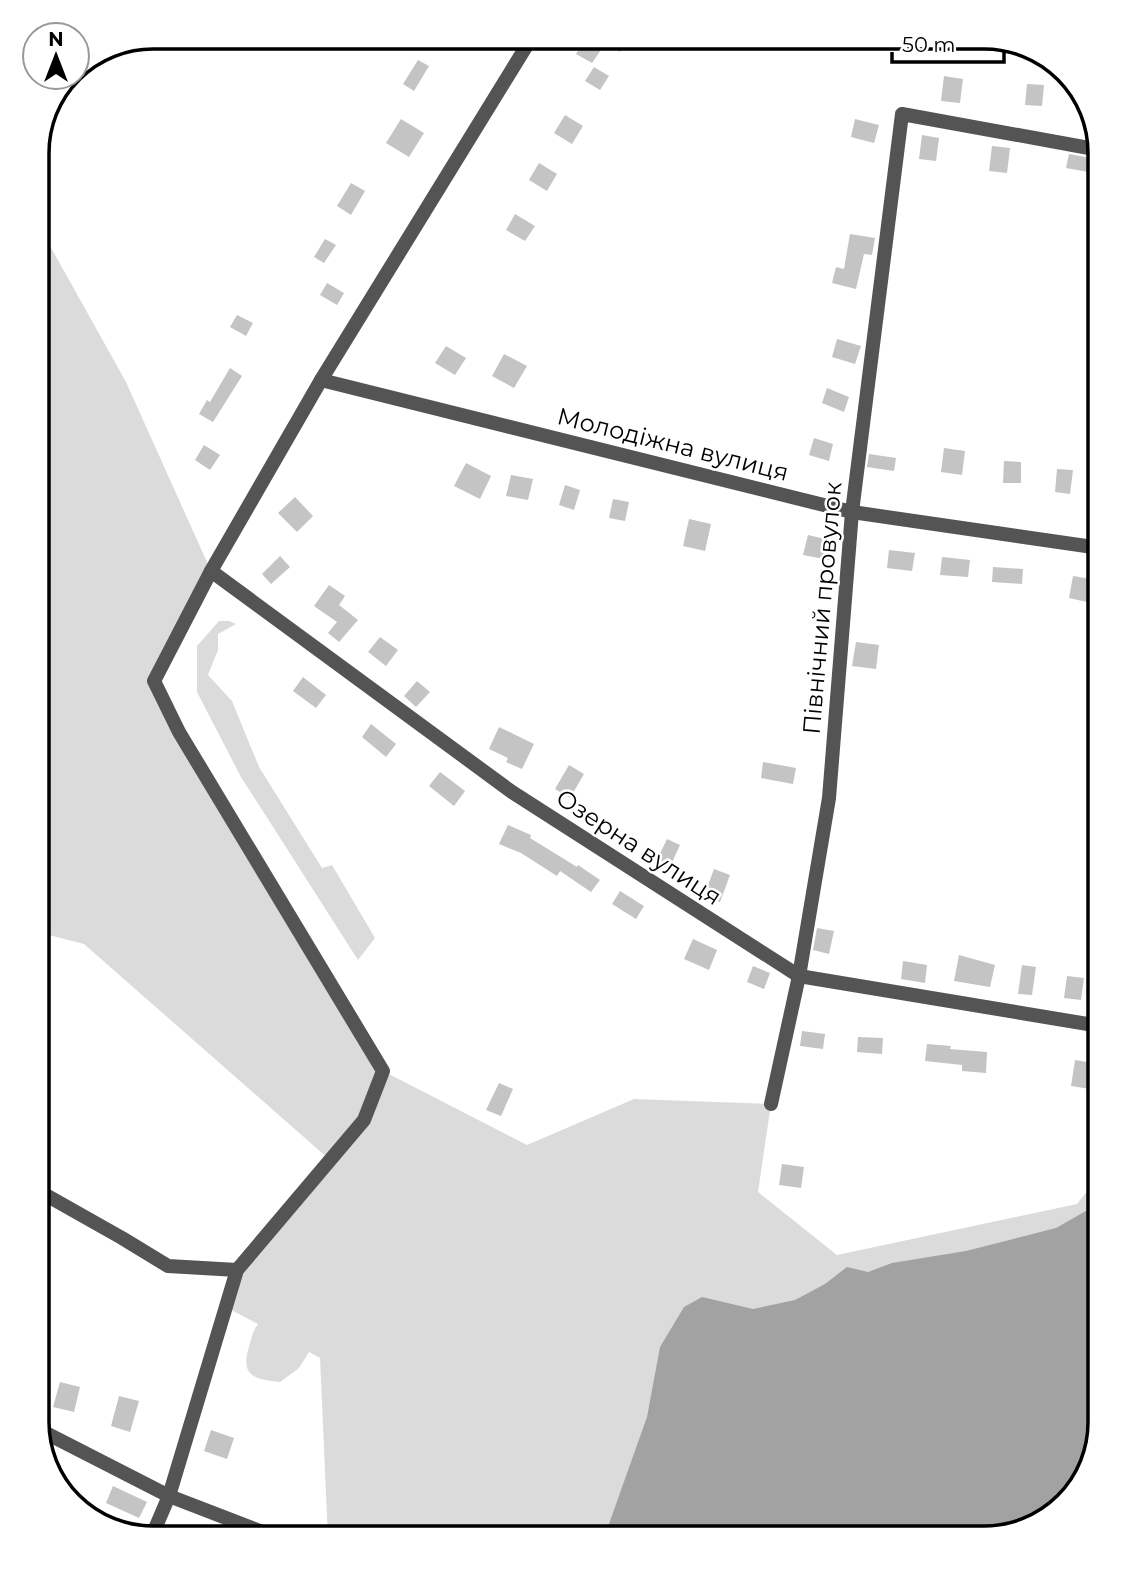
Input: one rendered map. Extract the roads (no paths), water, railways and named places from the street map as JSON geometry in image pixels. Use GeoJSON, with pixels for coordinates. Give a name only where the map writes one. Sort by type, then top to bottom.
{"type":"FeatureCollection","features":[{"type":"Feature","properties":{"kind":"street"},"geometry":{"type":"LineString","coordinates":[[156,1526],[169,1496],[237,1270],[365,1120],[383,1071],[179,732],[154,681],[211,571],[321,380],[525,49]]}},
{"type":"Feature","properties":{"kind":"street","name":"Північний провулок"},"geometry":{"type":"LineString","coordinates":[[771,1104],[799,976],[829,798],[852,512],[902,114],[1088,148]]}},
{"type":"Feature","properties":{"kind":"street","name":"Молодіжна вулиця"},"geometry":{"type":"LineString","coordinates":[[321,380],[852,512],[1088,546]]}},
{"type":"Feature","properties":{"kind":"street","name":"Озерна вулиця"},"geometry":{"type":"LineString","coordinates":[[211,571],[512,792],[799,976],[1088,1024]]}},
{"type":"Feature","properties":{"kind":"street"},"geometry":{"type":"LineString","coordinates":[[49,1197],[168,1266],[237,1270]]}},
{"type":"Feature","properties":{"kind":"street"},"geometry":{"type":"LineString","coordinates":[[50,1435],[169,1496],[247,1526]]}}]}
